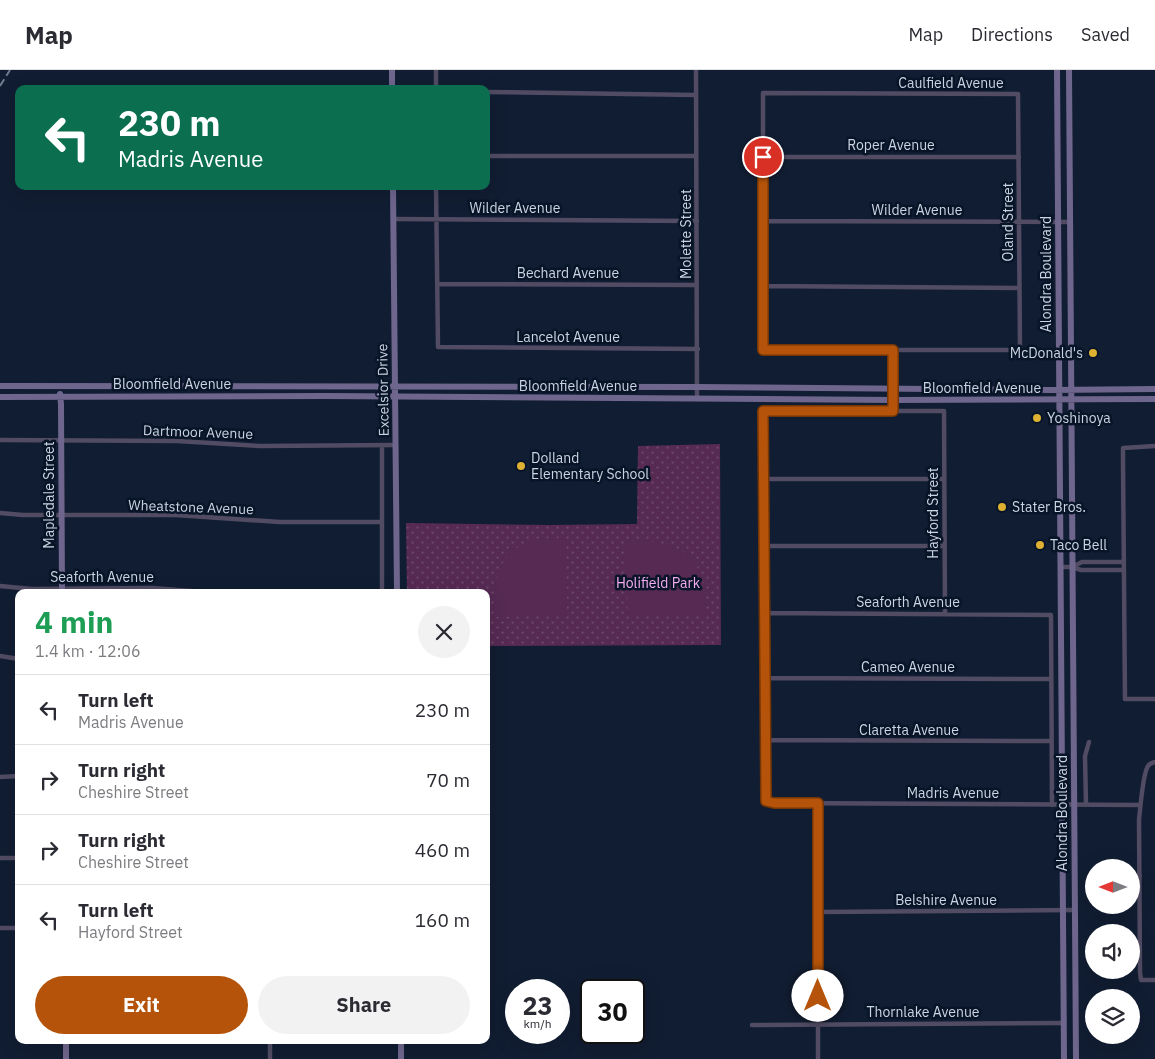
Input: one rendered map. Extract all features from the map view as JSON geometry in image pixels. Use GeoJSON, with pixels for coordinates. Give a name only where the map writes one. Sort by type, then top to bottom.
{"type":"FeatureCollection","features":[{"type":"Feature","properties":{"kind":"main road"},"geometry":{"type":"LineString","coordinates":[[392,70],[392,85]]}},
{"type":"Feature","properties":{"kind":"main road","name":"Alondra Boulevard"},"geometry":{"type":"LineString","coordinates":[[1057,70],[1064,1059]]}},
{"type":"Feature","properties":{"kind":"main road","name":"Alondra Boulevard"},"geometry":{"type":"LineString","coordinates":[[1069,70],[1076,1059]]}},
{"type":"Feature","properties":{"kind":"main road","name":"Excelsior Drive"},"geometry":{"type":"LineString","coordinates":[[393,190],[397,589]]}},
{"type":"Feature","properties":{"kind":"main road","name":"Bloomfield Avenue"},"geometry":{"type":"LineString","coordinates":[[0,386],[1155,389]]}},
{"type":"Feature","properties":{"kind":"main road"},"geometry":{"type":"LineString","coordinates":[[90,397],[98,386],[105,397]]}},
{"type":"Feature","properties":{"kind":"main road"},"geometry":{"type":"LineString","coordinates":[[54,387],[61,397],[71,387]]}},
{"type":"Feature","properties":{"kind":"main road"},"geometry":{"type":"LineString","coordinates":[[982,389],[982,400]]}},
{"type":"Feature","properties":{"kind":"main road","name":"Bloomfield Avenue"},"geometry":{"type":"LineString","coordinates":[[0,397],[1155,399]]}},
{"type":"Feature","properties":{"kind":"main road","name":"Mapledale Street"},"geometry":{"type":"LineString","coordinates":[[61,397],[62,589]]}},
{"type":"Feature","properties":{"kind":"main road"},"geometry":{"type":"LineString","coordinates":[[1060,497],[1072,496]]}},
{"type":"Feature","properties":{"kind":"main road"},"geometry":{"type":"LineString","coordinates":[[66,1044],[66,1059]]}},
{"type":"Feature","properties":{"kind":"main road"},"geometry":{"type":"LineString","coordinates":[[401,1044],[401,1059]]}},
{"type":"Feature","properties":{"kind":"street"},"geometry":{"type":"LineString","coordinates":[[436,70],[436,85]]}},
{"type":"Feature","properties":{"kind":"street","name":"Molette Street"},"geometry":{"type":"LineString","coordinates":[[696,70],[697,399]]}},
{"type":"Feature","properties":{"kind":"street"},"geometry":{"type":"LineString","coordinates":[[490,92],[696,95]]}},
{"type":"Feature","properties":{"kind":"street","name":"Caulfield Avenue"},"geometry":{"type":"LineString","coordinates":[[763,157],[763,93],[1018,94]]}},
{"type":"Feature","properties":{"kind":"street","name":"Oland Street"},"geometry":{"type":"LineString","coordinates":[[893,350],[1020,350],[1018,94]]}},
{"type":"Feature","properties":{"kind":"street"},"geometry":{"type":"LineString","coordinates":[[490,156],[696,156]]}},
{"type":"Feature","properties":{"kind":"street"},"geometry":{"type":"LineString","coordinates":[[763,157],[763,350],[893,350],[893,411],[763,411],[766,740]]}},
{"type":"Feature","properties":{"kind":"street","name":"Roper Avenue"},"geometry":{"type":"LineString","coordinates":[[763,157],[1019,157]]}},
{"type":"Feature","properties":{"kind":"street"},"geometry":{"type":"LineString","coordinates":[[436,190],[439,284]]}},
{"type":"Feature","properties":{"kind":"street","name":"Wilder Avenue"},"geometry":{"type":"LineString","coordinates":[[393,219],[697,221]]}},
{"type":"Feature","properties":{"kind":"street","name":"Wilder Avenue"},"geometry":{"type":"LineString","coordinates":[[763,221],[1070,222]]}},
{"type":"Feature","properties":{"kind":"street","name":"Bechard Avenue"},"geometry":{"type":"LineString","coordinates":[[439,284],[697,285]]}},
{"type":"Feature","properties":{"kind":"street","name":"Lancelot Avenue"},"geometry":{"type":"LineString","coordinates":[[439,284],[438,347],[698,349]]}},
{"type":"Feature","properties":{"kind":"street"},"geometry":{"type":"LineString","coordinates":[[763,286],[1019,288]]}},
{"type":"Feature","properties":{"kind":"street","name":"Hayford Street"},"geometry":{"type":"LineString","coordinates":[[893,411],[944,411],[945,614]]}},
{"type":"Feature","properties":{"kind":"street","name":"Dartmoor Avenue"},"geometry":{"type":"LineString","coordinates":[[0,440],[177,441],[260,446],[396,445]]}},
{"type":"Feature","properties":{"kind":"street","name":"Excelsior Drive"},"geometry":{"type":"LineString","coordinates":[[382,445],[382,589]]}},
{"type":"Feature","properties":{"kind":"street"},"geometry":{"type":"LineString","coordinates":[[1155,446],[1124,448],[1125,699],[1155,699]]}},
{"type":"Feature","properties":{"kind":"street"},"geometry":{"type":"LineString","coordinates":[[764,479],[944,480]]}},
{"type":"Feature","properties":{"kind":"street","name":"Wheatstone Avenue"},"geometry":{"type":"LineString","coordinates":[[0,513],[23,515],[176,515],[280,522],[382,522]]}},
{"type":"Feature","properties":{"kind":"street"},"geometry":{"type":"LineString","coordinates":[[764,546],[945,546]]}},
{"type":"Feature","properties":{"kind":"street"},"geometry":{"type":"LineString","coordinates":[[1072,567],[1082,562],[1124,566]]}},
{"type":"Feature","properties":{"kind":"street"},"geometry":{"type":"LineString","coordinates":[[1061,567],[1072,567],[1081,570],[1124,566]]}},
{"type":"Feature","properties":{"kind":"street","name":"Seaforth Avenue"},"geometry":{"type":"LineString","coordinates":[[0,586],[32,589]]}},
{"type":"Feature","properties":{"kind":"street","name":"Seaforth Avenue"},"geometry":{"type":"LineString","coordinates":[[122,589],[165,589]]}},
{"type":"Feature","properties":{"kind":"street","name":"Seaforth Avenue"},"geometry":{"type":"LineString","coordinates":[[765,613],[1051,614]]}},
{"type":"Feature","properties":{"kind":"street","name":"Alondra Boulevard"},"geometry":{"type":"LineString","coordinates":[[1051,614],[1052,805]]}},
{"type":"Feature","properties":{"kind":"street"},"geometry":{"type":"LineString","coordinates":[[0,656],[15,658]]}},
{"type":"Feature","properties":{"kind":"street","name":"Cameo Avenue"},"geometry":{"type":"LineString","coordinates":[[766,678],[1051,679]]}},
{"type":"Feature","properties":{"kind":"street","name":"Madris Avenue"},"geometry":{"type":"LineString","coordinates":[[766,740],[766,801],[774,803],[1140,805]]}},
{"type":"Feature","properties":{"kind":"street","name":"Claretta Avenue"},"geometry":{"type":"LineString","coordinates":[[766,740],[1051,741]]}},
{"type":"Feature","properties":{"kind":"street","name":"Alondra Boulevard"},"geometry":{"type":"LineString","coordinates":[[1086,805],[1085,756],[1089,742]]}},
{"type":"Feature","properties":{"kind":"street"},"geometry":{"type":"LineString","coordinates":[[1140,859],[1140,805],[1147,767],[1155,762]]}},
{"type":"Feature","properties":{"kind":"street"},"geometry":{"type":"LineString","coordinates":[[0,777],[15,776]]}},
{"type":"Feature","properties":{"kind":"street"},"geometry":{"type":"LineString","coordinates":[[818,803],[818,1059]]}},
{"type":"Feature","properties":{"kind":"street"},"geometry":{"type":"LineString","coordinates":[[0,858],[15,858]]}},
{"type":"Feature","properties":{"kind":"street","name":"Belshire Avenue"},"geometry":{"type":"LineString","coordinates":[[818,912],[1075,910]]}},
{"type":"Feature","properties":{"kind":"street"},"geometry":{"type":"LineString","coordinates":[[0,928],[15,928]]}},
{"type":"Feature","properties":{"kind":"street"},"geometry":{"type":"LineString","coordinates":[[1140,947],[1141,980],[1155,980]]}},
{"type":"Feature","properties":{"kind":"street","name":"Thornlake Avenue"},"geometry":{"type":"LineString","coordinates":[[752,1024],[1064,1023]]}},
{"type":"Feature","properties":{"kind":"street"},"geometry":{"type":"LineString","coordinates":[[270,1044],[270,1059]]}},
{"type":"Feature","properties":{"kind":"green space","name":"Holifield Park"},"geometry":{"type":"Polygon","coordinates":[[[720,444],[721,645],[490,646],[490,589],[407,589],[406,523],[637,524],[638,446],[720,444]]]}},
{"type":"Feature","properties":{"kind":"green space"},"geometry":{"type":"Polygon","coordinates":[[[549,538],[566,538],[567,614],[494,617],[495,587],[503,563],[520,546],[549,538]]]}},
{"type":"Feature","properties":{"kind":"green space"},"geometry":{"type":"Polygon","coordinates":[[[645,541],[675,548],[686,554],[694,562],[700,572],[703,584],[706,615],[628,615],[625,542],[645,541]]]}},
{"type":"Feature","properties":{"kind":"railway"},"geometry":{"type":"LineString","coordinates":[[0,86],[10,70]]}},
{"type":"Feature","properties":{"kind":"place","name":"McDonald's"},"geometry":{"type":"Point","coordinates":[1093,353]}},
{"type":"Feature","properties":{"kind":"place","name":"Yoshinoya"},"geometry":{"type":"Point","coordinates":[1037,418]}},
{"type":"Feature","properties":{"kind":"place","name":"Dolland Elementary School"},"geometry":{"type":"Point","coordinates":[521,466]}},
{"type":"Feature","properties":{"kind":"place","name":"Stater Bros."},"geometry":{"type":"Point","coordinates":[1002,507]}},
{"type":"Feature","properties":{"kind":"place","name":"Taco Bell"},"geometry":{"type":"Point","coordinates":[1040,545]}},
{"type":"Feature","properties":{"kind":"route"},"geometry":{"type":"LineString","coordinates":[[763,157],[763,350],[893,350],[893,411],[763,411],[766,801],[774,803],[818,803],[818,996]]}}]}
